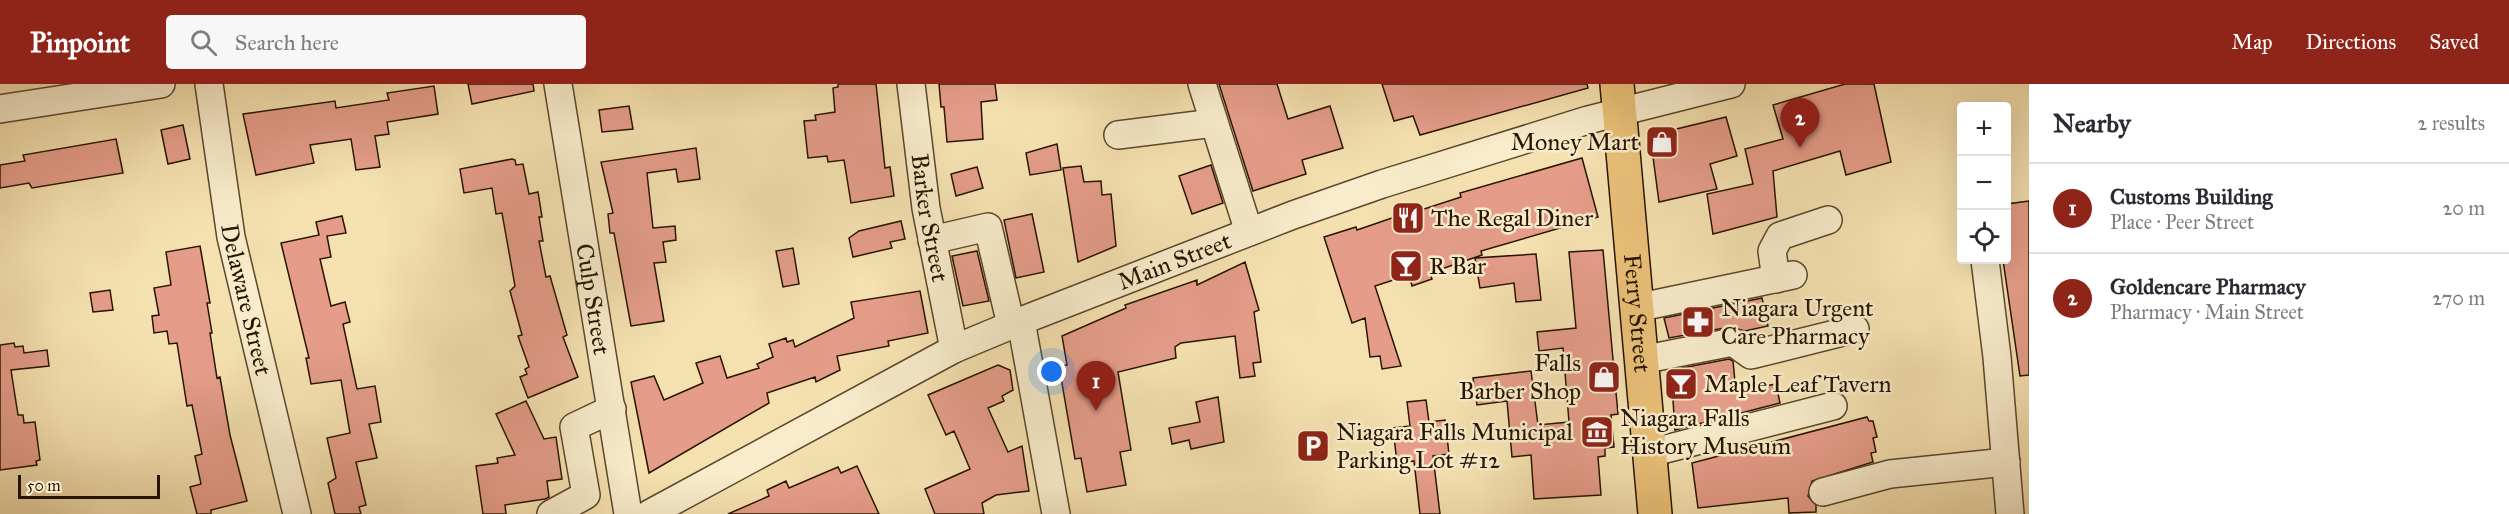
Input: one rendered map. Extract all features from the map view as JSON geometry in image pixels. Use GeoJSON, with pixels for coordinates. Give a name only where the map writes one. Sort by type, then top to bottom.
{"type":"FeatureCollection","features":[{"type":"Feature","properties":{"kind":"main road","name":"Ferry Street"},"geometry":{"type":"LineString","coordinates":[[1618,98],[1655,514]]}},
{"type":"Feature","properties":{"kind":"street"},"geometry":{"type":"LineString","coordinates":[[0,109],[160,84]]}},
{"type":"Feature","properties":{"kind":"street","name":"Delaware Street"},"geometry":{"type":"LineString","coordinates":[[208,84],[231,237],[297,514]]}},
{"type":"Feature","properties":{"kind":"street","name":"Culp Street"},"geometry":{"type":"LineString","coordinates":[[558,84],[628,514]]}},
{"type":"Feature","properties":{"kind":"street","name":"Barker Street"},"geometry":{"type":"LineString","coordinates":[[911,84],[932,240],[954,349]]}},
{"type":"Feature","properties":{"kind":"street"},"geometry":{"type":"LineString","coordinates":[[1202,84],[1249,232]]}},
{"type":"Feature","properties":{"kind":"street","name":"Main Street"},"geometry":{"type":"LineString","coordinates":[[649,514],[954,349],[1016,323],[1249,232],[1475,153],[1618,98],[1731,84]]}},
{"type":"Feature","properties":{"kind":"street"},"geometry":{"type":"LineString","coordinates":[[1118,135],[1214,123]]}},
{"type":"Feature","properties":{"kind":"street"},"geometry":{"type":"LineString","coordinates":[[1636,308],[1784,277],[1772,251],[1780,236],[1828,220]]}},
{"type":"Feature","properties":{"kind":"street"},"geometry":{"type":"LineString","coordinates":[[932,240],[988,227],[1016,323],[1056,514]]}},
{"type":"Feature","properties":{"kind":"street"},"geometry":{"type":"LineString","coordinates":[[1985,264],[1997,357],[2010,514]]}},
{"type":"Feature","properties":{"kind":"street"},"geometry":{"type":"LineString","coordinates":[[1641,360],[1733,342],[1751,355],[1855,329]]}},
{"type":"Feature","properties":{"kind":"street"},"geometry":{"type":"LineString","coordinates":[[1650,453],[1833,406]]}},
{"type":"Feature","properties":{"kind":"street"},"geometry":{"type":"LineString","coordinates":[[551,514],[586,495],[574,427],[612,409]]}},
{"type":"Feature","properties":{"kind":"street"},"geometry":{"type":"LineString","coordinates":[[1823,492],[1890,474],[2006,462]]}},
{"type":"Feature","properties":{"kind":"building"},"geometry":{"type":"Polygon","coordinates":[[[468,84],[533,84],[534,91],[472,104],[468,84]]]}},
{"type":"Feature","properties":{"kind":"building"},"geometry":{"type":"Polygon","coordinates":[[[838,84],[876,84],[885,168],[890,167],[894,196],[851,203],[844,160],[828,162],[827,156],[808,158],[804,121],[816,120],[815,115],[835,112],[833,88],[838,87],[838,84]]]}},
{"type":"Feature","properties":{"kind":"building"},"geometry":{"type":"Polygon","coordinates":[[[939,84],[995,84],[997,100],[981,102],[983,139],[947,142],[944,107],[941,107],[939,84]]]}},
{"type":"Feature","properties":{"kind":"building"},"geometry":{"type":"Polygon","coordinates":[[[1219,84],[1277,84],[1288,119],[1330,106],[1343,148],[1302,160],[1306,174],[1253,191],[1219,84]]]}},
{"type":"Feature","properties":{"kind":"building"},"geometry":{"type":"Polygon","coordinates":[[[1382,84],[1587,84],[1588,88],[1420,135],[1413,116],[1394,121],[1382,84]]]}},
{"type":"Feature","properties":{"kind":"building"},"geometry":{"type":"Polygon","coordinates":[[[1845,84],[1874,84],[1891,162],[1846,175],[1840,151],[1773,171],[1777,217],[1713,234],[1707,194],[1753,184],[1745,149],[1783,139],[1773,105],[1845,84]]]}},
{"type":"Feature","properties":{"kind":"building"},"geometry":{"type":"Polygon","coordinates":[[[434,86],[438,114],[387,122],[389,134],[375,136],[380,167],[356,170],[351,139],[310,145],[314,163],[256,175],[243,114],[335,101],[336,108],[389,100],[387,93],[434,86]]]}},
{"type":"Feature","properties":{"kind":"building"},"geometry":{"type":"Polygon","coordinates":[[[629,106],[633,129],[602,132],[599,110],[629,106]]]}},
{"type":"Feature","properties":{"kind":"building"},"geometry":{"type":"Polygon","coordinates":[[[1726,117],[1737,156],[1710,164],[1717,189],[1659,202],[1651,142],[1656,134],[1726,117]]]}},
{"type":"Feature","properties":{"kind":"building"},"geometry":{"type":"Polygon","coordinates":[[[183,125],[190,159],[168,164],[161,130],[183,125]]]}},
{"type":"Feature","properties":{"kind":"building"},"geometry":{"type":"Polygon","coordinates":[[[116,139],[123,173],[32,188],[29,183],[0,188],[0,165],[25,161],[23,155],[116,139]]]}},
{"type":"Feature","properties":{"kind":"building"},"geometry":{"type":"Polygon","coordinates":[[[1057,144],[1061,170],[1030,175],[1026,153],[1057,144]]]}},
{"type":"Feature","properties":{"kind":"building"},"geometry":{"type":"Polygon","coordinates":[[[696,148],[700,179],[678,182],[676,169],[647,173],[653,228],[675,226],[676,240],[663,242],[666,262],[654,263],[664,321],[631,326],[614,233],[610,233],[608,214],[613,213],[601,162],[696,148]]]}},
{"type":"Feature","properties":{"kind":"building"},"geometry":{"type":"Polygon","coordinates":[[[1582,158],[1598,217],[1481,251],[1482,255],[1430,273],[1432,279],[1412,286],[1409,275],[1375,286],[1401,366],[1382,369],[1380,356],[1370,357],[1365,318],[1352,323],[1324,237],[1356,227],[1357,230],[1461,197],[1460,193],[1582,158]]]}},
{"type":"Feature","properties":{"kind":"building"},"geometry":{"type":"Polygon","coordinates":[[[515,160],[516,165],[523,164],[529,194],[538,192],[543,241],[539,241],[546,277],[550,276],[567,335],[563,337],[578,377],[528,398],[520,377],[527,374],[525,369],[529,367],[518,336],[522,335],[510,291],[515,286],[502,213],[496,214],[492,188],[464,193],[460,169],[515,160]]]}},
{"type":"Feature","properties":{"kind":"building"},"geometry":{"type":"Polygon","coordinates":[[[1211,165],[1223,203],[1192,214],[1179,176],[1211,165]]]}},
{"type":"Feature","properties":{"kind":"building"},"geometry":{"type":"Polygon","coordinates":[[[1081,166],[1084,182],[1101,181],[1102,195],[1111,194],[1116,246],[1078,262],[1063,168],[1081,166]]]}},
{"type":"Feature","properties":{"kind":"building"},"geometry":{"type":"Polygon","coordinates":[[[977,167],[983,188],[956,196],[951,174],[977,167]]]}},
{"type":"Feature","properties":{"kind":"building"},"geometry":{"type":"Polygon","coordinates":[[[2029,201],[2029,375],[2020,376],[2004,264],[2011,264],[2011,203],[2029,201]]]}},
{"type":"Feature","properties":{"kind":"building"},"geometry":{"type":"Polygon","coordinates":[[[1032,214],[1044,272],[1016,278],[1004,220],[1032,214]]]}},
{"type":"Feature","properties":{"kind":"building"},"geometry":{"type":"Polygon","coordinates":[[[342,216],[346,233],[327,236],[331,257],[320,259],[331,306],[345,302],[350,322],[343,324],[357,389],[375,386],[381,422],[369,424],[377,458],[356,462],[366,505],[359,507],[361,514],[335,514],[328,483],[336,478],[327,438],[350,433],[341,380],[311,384],[306,358],[309,358],[281,243],[319,235],[316,222],[342,216]]]}},
{"type":"Feature","properties":{"kind":"building"},"geometry":{"type":"Polygon","coordinates":[[[901,221],[905,239],[890,242],[892,248],[853,257],[849,238],[859,231],[901,221]]]}},
{"type":"Feature","properties":{"kind":"building"},"geometry":{"type":"Polygon","coordinates":[[[200,246],[210,303],[207,303],[217,378],[220,377],[230,435],[247,501],[211,510],[211,514],[197,514],[190,487],[201,484],[195,456],[202,454],[192,405],[187,406],[177,343],[169,344],[167,331],[154,333],[152,316],[159,315],[154,288],[171,285],[166,252],[200,246]]]}},
{"type":"Feature","properties":{"kind":"building"},"geometry":{"type":"Polygon","coordinates":[[[793,248],[799,284],[783,287],[776,251],[793,248]]]}},
{"type":"Feature","properties":{"kind":"building"},"geometry":{"type":"Polygon","coordinates":[[[1603,250],[1618,414],[1611,415],[1614,447],[1605,448],[1605,456],[1598,457],[1601,495],[1534,499],[1531,455],[1512,457],[1507,401],[1477,405],[1473,378],[1531,371],[1538,425],[1569,422],[1563,348],[1539,351],[1537,332],[1576,328],[1569,252],[1603,250]]]}},
{"type":"Feature","properties":{"kind":"building"},"geometry":{"type":"Polygon","coordinates":[[[977,251],[989,301],[963,306],[952,256],[977,251]]]}},
{"type":"Feature","properties":{"kind":"building"},"geometry":{"type":"Polygon","coordinates":[[[1536,254],[1541,300],[1516,302],[1514,283],[1480,288],[1475,258],[1536,254]]]}},
{"type":"Feature","properties":{"kind":"building"},"geometry":{"type":"Polygon","coordinates":[[[1245,262],[1259,310],[1254,312],[1261,362],[1253,363],[1255,376],[1240,378],[1235,336],[1181,343],[1175,347],[1176,358],[1118,372],[1131,450],[1120,452],[1126,485],[1087,492],[1081,458],[1075,459],[1059,366],[1067,365],[1062,336],[1126,308],[1125,305],[1197,280],[1197,285],[1245,262]]]}},
{"type":"Feature","properties":{"kind":"building"},"geometry":{"type":"Polygon","coordinates":[[[110,290],[113,310],[93,312],[90,293],[110,290]]]}},
{"type":"Feature","properties":{"kind":"building"},"geometry":{"type":"Polygon","coordinates":[[[920,291],[928,333],[888,341],[889,346],[837,356],[840,370],[816,382],[815,377],[767,393],[769,403],[649,473],[631,382],[654,376],[664,400],[703,383],[696,363],[720,356],[727,378],[759,368],[757,364],[773,357],[769,344],[786,338],[787,342],[793,340],[795,347],[854,318],[851,302],[920,291]]]}},
{"type":"Feature","properties":{"kind":"building"},"geometry":{"type":"Polygon","coordinates":[[[1762,298],[1768,326],[1745,331],[1730,327],[1669,338],[1664,318],[1762,298]]]}},
{"type":"Feature","properties":{"kind":"building"},"geometry":{"type":"Polygon","coordinates":[[[14,343],[15,347],[23,346],[24,353],[47,350],[49,366],[11,370],[18,415],[23,415],[24,423],[35,422],[40,460],[36,461],[37,465],[0,470],[0,345],[14,343]]]}},
{"type":"Feature","properties":{"kind":"building"},"geometry":{"type":"Polygon","coordinates":[[[1729,359],[1733,361],[1736,392],[1776,384],[1780,403],[1675,430],[1671,370],[1729,359]]]}},
{"type":"Feature","properties":{"kind":"building"},"geometry":{"type":"Polygon","coordinates":[[[998,365],[1010,370],[1013,390],[1002,396],[1004,401],[988,408],[1008,452],[1022,446],[1029,491],[996,495],[982,503],[984,514],[935,514],[925,489],[970,469],[954,431],[946,435],[928,395],[998,365]]]}},
{"type":"Feature","properties":{"kind":"building"},"geometry":{"type":"Polygon","coordinates":[[[1218,397],[1224,442],[1191,449],[1189,440],[1172,444],[1169,428],[1200,422],[1196,402],[1218,397]]]}},
{"type":"Feature","properties":{"kind":"building"},"geometry":{"type":"Polygon","coordinates":[[[1426,400],[1429,422],[1445,420],[1449,454],[1433,456],[1440,514],[1420,514],[1414,461],[1397,463],[1393,428],[1410,426],[1407,402],[1426,400]]]}},
{"type":"Feature","properties":{"kind":"building"},"geometry":{"type":"Polygon","coordinates":[[[526,401],[544,439],[556,437],[562,479],[547,481],[549,497],[545,499],[505,505],[506,514],[483,514],[476,466],[498,463],[497,458],[515,455],[496,414],[526,401]]]}},
{"type":"Feature","properties":{"kind":"building"},"geometry":{"type":"Polygon","coordinates":[[[1867,417],[1869,421],[1873,421],[1877,437],[1873,438],[1876,452],[1871,453],[1873,462],[1812,481],[1808,496],[1816,505],[1816,512],[1789,513],[1788,498],[1698,508],[1692,463],[1867,417]]]}},
{"type":"Feature","properties":{"kind":"building"},"geometry":{"type":"Polygon","coordinates":[[[857,466],[879,514],[728,514],[769,496],[767,490],[786,481],[789,488],[838,467],[841,473],[857,466]]]}},
{"type":"Feature","properties":{"kind":"place","name":"Money Mart"},"geometry":{"type":"Point","coordinates":[1662,142]}},
{"type":"Feature","properties":{"kind":"place","name":"Goldencare Pharmacy"},"geometry":{"type":"Point","coordinates":[1800,148]}},
{"type":"Feature","properties":{"kind":"place","name":"The Regal Diner"},"geometry":{"type":"Point","coordinates":[1408,218]}},
{"type":"Feature","properties":{"kind":"place","name":"R Bar"},"geometry":{"type":"Point","coordinates":[1406,266]}},
{"type":"Feature","properties":{"kind":"place","name":"Niagara Urgent Care Pharmacy"},"geometry":{"type":"Point","coordinates":[1698,322]}},
{"type":"Feature","properties":{"kind":"place","name":"Falls Barber Shop"},"geometry":{"type":"Point","coordinates":[1604,377]}},
{"type":"Feature","properties":{"kind":"place","name":"Maple Leaf Tavern"},"geometry":{"type":"Point","coordinates":[1681,384]}},
{"type":"Feature","properties":{"kind":"place","name":"Customs Building"},"geometry":{"type":"Point","coordinates":[1096,411]}},
{"type":"Feature","properties":{"kind":"place","name":"Niagara Falls History Museum"},"geometry":{"type":"Point","coordinates":[1597,432]}},
{"type":"Feature","properties":{"kind":"place","name":"Niagara Falls Municipal Parking Lot #12"},"geometry":{"type":"Point","coordinates":[1313,446]}}]}
